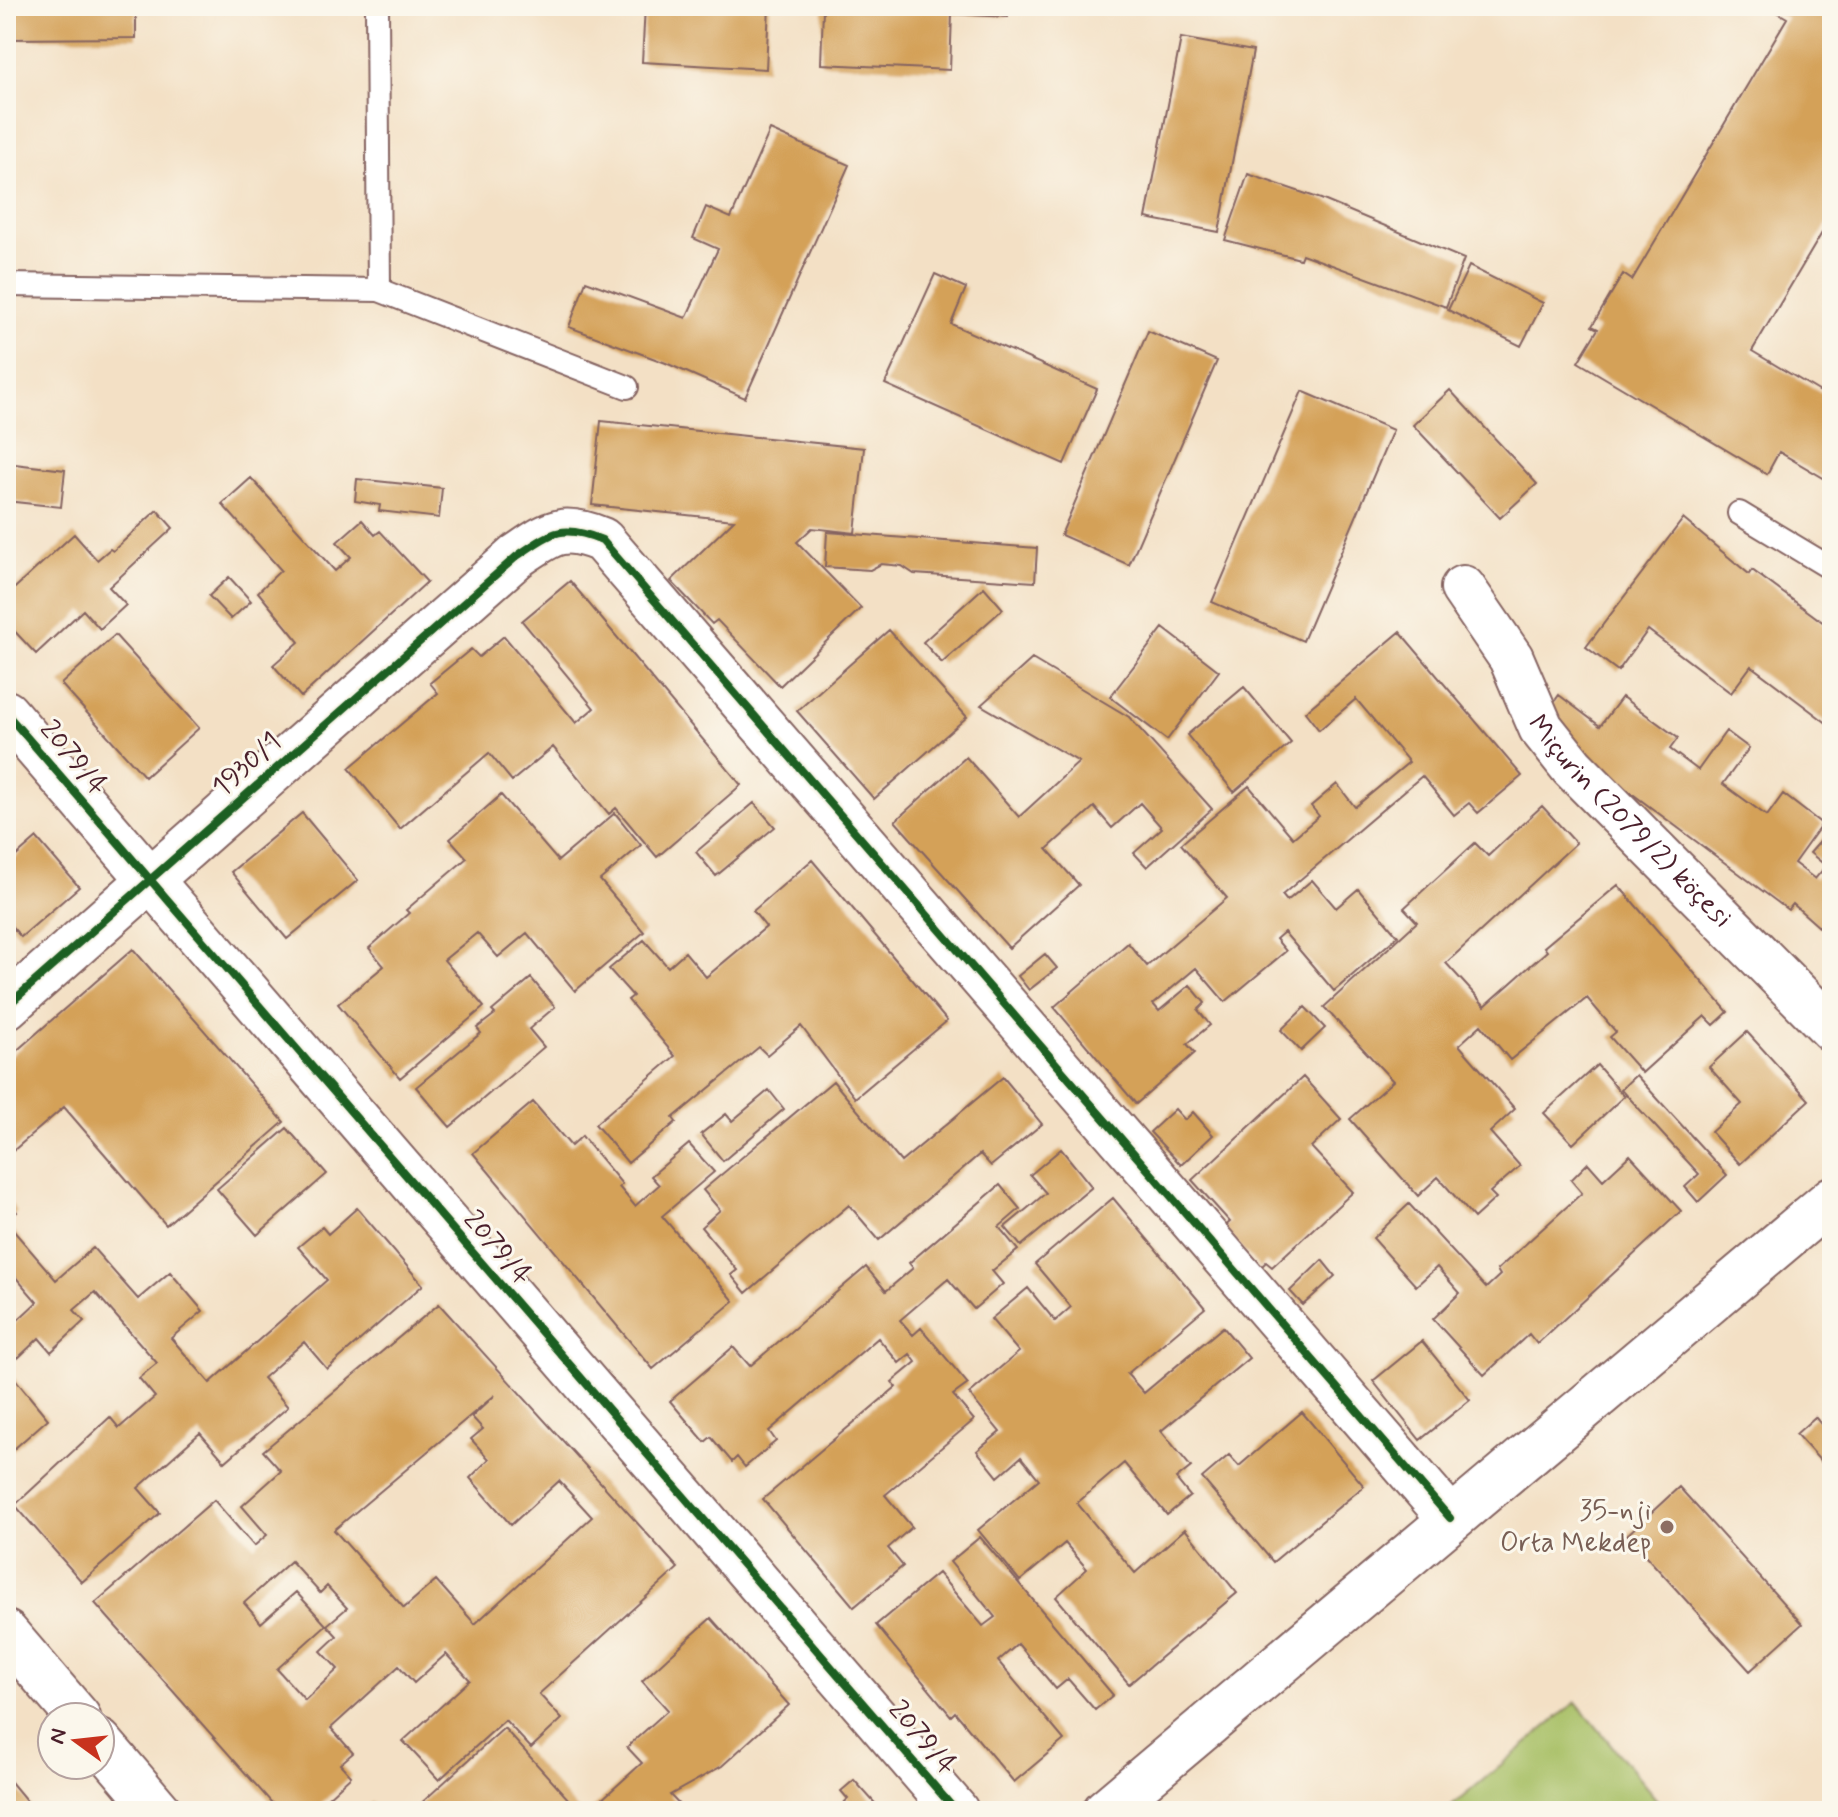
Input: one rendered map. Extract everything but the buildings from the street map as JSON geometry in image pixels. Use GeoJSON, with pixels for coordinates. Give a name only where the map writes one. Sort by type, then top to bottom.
{"type":"FeatureCollection","features":[{"type":"Feature","properties":{"kind":"street","name":"1930/1"},"geometry":{"type":"LineString","coordinates":[[6,1007],[517,556],[548,535],[576,529],[602,540],[1450,1518]]}},
{"type":"Feature","properties":{"kind":"street","name":"Miçurin (2079/2) köçesi"},"geometry":{"type":"LineString","coordinates":[[1463,588],[1511,658],[1541,728],[1572,767],[1832,1029]]}},
{"type":"Feature","properties":{"kind":"street","name":"2079/4"},"geometry":{"type":"LineString","coordinates":[[6,713],[149,882],[956,1811]]}},
{"type":"Feature","properties":{"kind":"street"},"geometry":{"type":"LineString","coordinates":[[1105,1811],[1832,1199]]}},
{"type":"Feature","properties":{"kind":"street"},"geometry":{"type":"LineString","coordinates":[[6,1633],[64,1701]]}},
{"type":"Feature","properties":{"kind":"street"},"geometry":{"type":"LineString","coordinates":[[116,1761],[159,1811]]}},
{"type":"Feature","properties":{"kind":"lane"},"geometry":{"type":"LineString","coordinates":[[377,6],[379,290]]}},
{"type":"Feature","properties":{"kind":"lane"},"geometry":{"type":"LineString","coordinates":[[6,285],[379,290],[627,387]]}},
{"type":"Feature","properties":{"kind":"lane"},"geometry":{"type":"LineString","coordinates":[[1739,513],[1832,569]]}},
{"type":"Feature","properties":{"kind":"green space"},"geometry":{"type":"Polygon","coordinates":[[[1576,1702],[1666,1811],[1446,1811],[1576,1702]]]}},
{"type":"Feature","properties":{"kind":"cycle path"},"geometry":{"type":"LineString","coordinates":[[6,1007],[517,556],[557,533],[588,535],[602,540],[1450,1518]]}},
{"type":"Feature","properties":{"kind":"cycle path"},"geometry":{"type":"LineString","coordinates":[[6,713],[956,1811]]}},
{"type":"Feature","properties":{"kind":"place","name":"35-nji Orta Mekdep"},"geometry":{"type":"Point","coordinates":[1667,1527]}}]}
